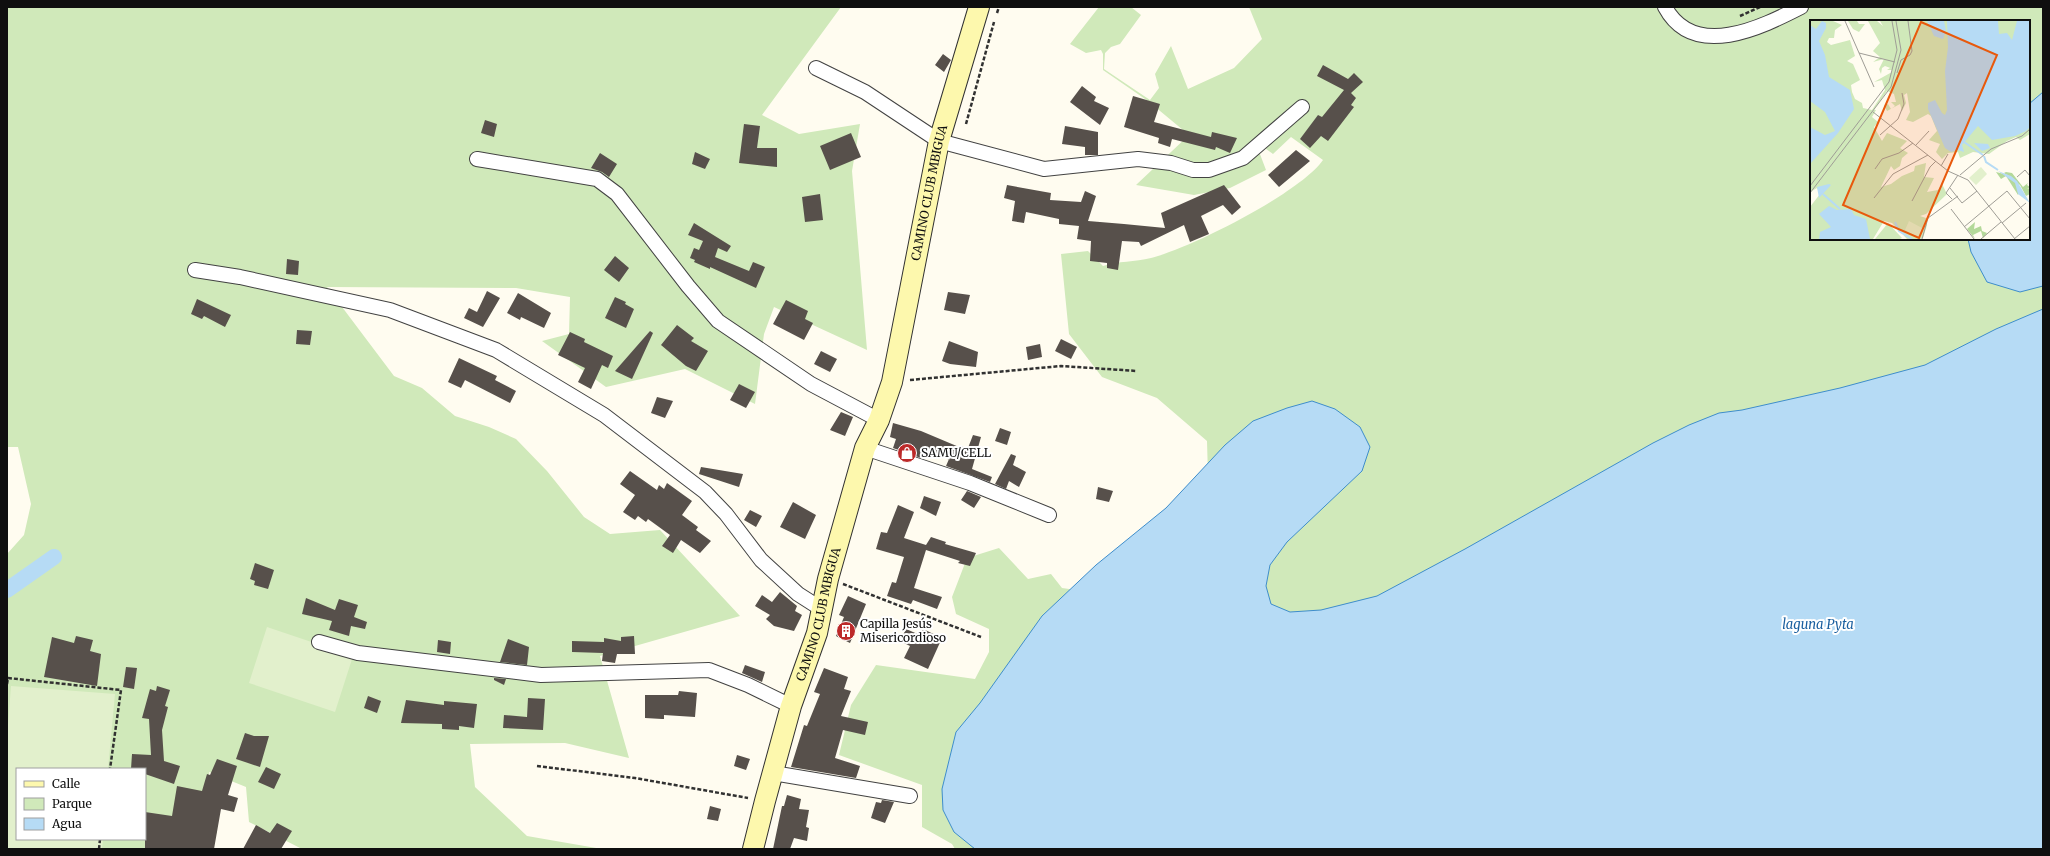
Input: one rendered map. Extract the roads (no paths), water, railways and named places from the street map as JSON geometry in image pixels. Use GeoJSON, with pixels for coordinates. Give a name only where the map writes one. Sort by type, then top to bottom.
{"type":"FeatureCollection","features":[{"type":"Feature","properties":{"kind":"main road","name":"CAMINO CLUB MBIGUA"},"geometry":{"type":"LineString","coordinates":[[753,849],[791,706],[817,632],[823,610],[828,578],[865,448],[879,420],[892,382],[939,141],[979,7]]}},
{"type":"Feature","properties":{"kind":"street"},"geometry":{"type":"LineString","coordinates":[[1665,7],[1677,23],[1692,32],[1724,36],[1765,26],[1801,7]]}},
{"type":"Feature","properties":{"kind":"street"},"geometry":{"type":"LineString","coordinates":[[816,68],[865,92],[939,141],[1044,169],[1138,159],[1171,163],[1193,170],[1209,170],[1243,158],[1302,107]]}},
{"type":"Feature","properties":{"kind":"street"},"geometry":{"type":"LineString","coordinates":[[477,159],[597,179],[617,194],[688,286],[718,321],[812,384],[879,420]]}},
{"type":"Feature","properties":{"kind":"street"},"geometry":{"type":"LineString","coordinates":[[195,270],[240,277],[390,310],[496,350],[604,415],[704,492],[726,514],[761,560],[798,594],[823,610]]}},
{"type":"Feature","properties":{"kind":"street"},"geometry":{"type":"LineString","coordinates":[[865,448],[970,483],[1049,515]]}},
{"type":"Feature","properties":{"kind":"street"},"geometry":{"type":"LineString","coordinates":[[319,642],[358,653],[541,674],[709,670],[748,685],[791,706]]}},
{"type":"Feature","properties":{"kind":"street"},"geometry":{"type":"LineString","coordinates":[[773,773],[910,796]]}},
{"type":"Feature","properties":{"kind":"water"},"geometry":{"type":"Polygon","coordinates":[[[2043,92],[2043,286],[2020,292],[1987,282],[1971,252],[1968,240],[2030,240],[2030,103],[2043,92]]]}},
{"type":"Feature","properties":{"kind":"water","name":"laguna Pyta"},"geometry":{"type":"Polygon","coordinates":[[[2043,309],[2043,849],[975,849],[954,832],[943,810],[942,789],[956,732],[980,703],[1042,616],[1096,565],[1166,508],[1225,445],[1253,421],[1287,408],[1312,401],[1335,409],[1360,427],[1370,447],[1362,471],[1287,542],[1270,565],[1266,586],[1271,604],[1290,612],[1321,610],[1377,596],[1465,549],[1653,443],[1689,425],[1719,413],[1742,410],[1840,388],[1925,365],[1996,329],[2043,309]]]}},
{"type":"Feature","properties":{"kind":"waterway"},"geometry":{"type":"LineString","coordinates":[[7,590],[54,557]]}},
{"type":"Feature","properties":{"kind":"place","name":"SAMU/CELL"},"geometry":{"type":"Point","coordinates":[907,453]}},
{"type":"Feature","properties":{"kind":"place","name":"Capilla Jesús Misericordioso"},"geometry":{"type":"Point","coordinates":[846,631]}}]}
